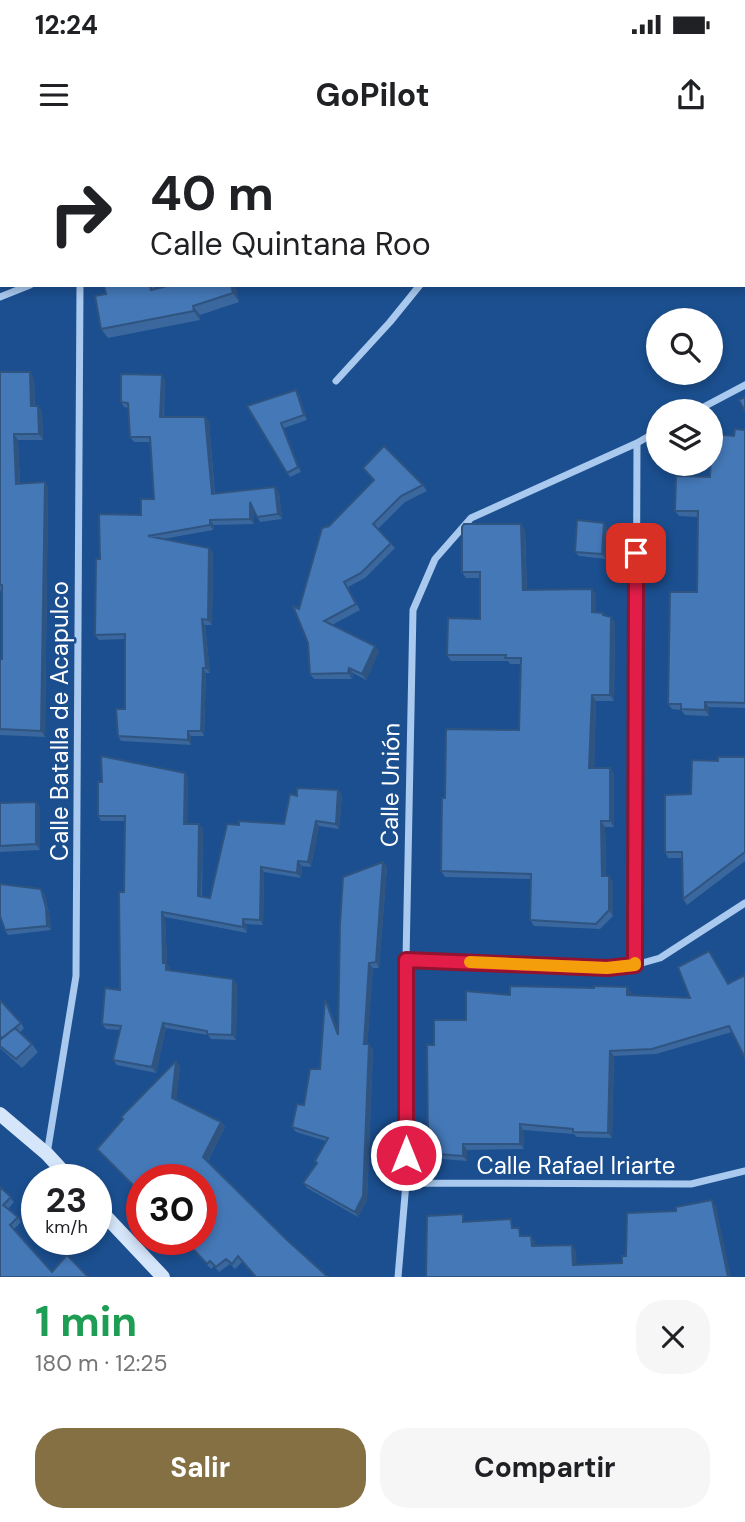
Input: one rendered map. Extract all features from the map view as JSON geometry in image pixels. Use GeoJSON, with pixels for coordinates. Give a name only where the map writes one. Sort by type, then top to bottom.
{"type":"FeatureCollection","features":[{"type":"Feature","properties":{"kind":"street"},"geometry":{"type":"LineString","coordinates":[[0,296],[25,287]]}},
{"type":"Feature","properties":{"kind":"street","name":"Calle Batalla de Acapulco"},"geometry":{"type":"LineString","coordinates":[[47,1154],[76,976],[80,287]]}},
{"type":"Feature","properties":{"kind":"street"},"geometry":{"type":"LineString","coordinates":[[336,381],[418,287]]}},
{"type":"Feature","properties":{"kind":"street"},"geometry":{"type":"LineString","coordinates":[[719,399],[745,385]]}},
{"type":"Feature","properties":{"kind":"street","name":"Calle Unión"},"geometry":{"type":"LineString","coordinates":[[397,1277],[406,1183],[406,960],[413,610],[435,559],[471,518],[646,438]]}},
{"type":"Feature","properties":{"kind":"street"},"geometry":{"type":"LineString","coordinates":[[635,965],[637,443]]}},
{"type":"Feature","properties":{"kind":"street"},"geometry":{"type":"LineString","coordinates":[[406,960],[607,968],[635,965],[660,958],[745,903]]}},
{"type":"Feature","properties":{"kind":"street"},"geometry":{"type":"LineString","coordinates":[[0,1114],[56,1164]]}},
{"type":"Feature","properties":{"kind":"street","name":"Calle Rafael Iriarte"},"geometry":{"type":"LineString","coordinates":[[406,1183],[691,1184],[745,1171]]}},
{"type":"Feature","properties":{"kind":"street"},"geometry":{"type":"LineString","coordinates":[[112,1223],[163,1277]]}},
{"type":"Feature","properties":{"kind":"building"},"geometry":{"type":"Polygon","coordinates":[[[104,287],[150,287],[151,290],[163,287],[232,287],[233,293],[193,306],[194,311],[101,329],[95,296],[106,294],[104,287]]]}},
{"type":"Feature","properties":{"kind":"building"},"geometry":{"type":"Polygon","coordinates":[[[0,372],[30,372],[31,406],[38,406],[39,434],[14,434],[16,484],[45,482],[41,731],[0,729],[0,372]]]}},
{"type":"Feature","properties":{"kind":"building"},"geometry":{"type":"Polygon","coordinates":[[[121,374],[162,375],[160,417],[205,417],[212,494],[275,487],[278,514],[257,517],[250,502],[250,519],[210,520],[210,525],[148,536],[209,548],[208,620],[202,619],[206,668],[203,668],[201,731],[188,731],[188,740],[118,736],[116,709],[125,709],[125,634],[95,635],[96,559],[100,559],[99,514],[141,515],[141,499],[154,499],[150,437],[130,437],[128,403],[121,402],[121,374]]]}},
{"type":"Feature","properties":{"kind":"building"},"geometry":{"type":"Polygon","coordinates":[[[296,390],[304,415],[281,423],[298,467],[287,473],[247,406],[296,390]]]}},
{"type":"Feature","properties":{"kind":"building"},"geometry":{"type":"Polygon","coordinates":[[[745,397],[745,411],[739,400],[745,397]]]}},
{"type":"Feature","properties":{"kind":"building"},"geometry":{"type":"Polygon","coordinates":[[[735,429],[745,430],[745,703],[705,702],[705,710],[681,709],[681,704],[668,704],[670,592],[697,592],[698,511],[675,511],[676,476],[723,476],[723,435],[734,436],[735,429]]]}},
{"type":"Feature","properties":{"kind":"building"},"geometry":{"type":"Polygon","coordinates":[[[384,446],[423,485],[401,496],[373,524],[391,543],[361,573],[344,582],[356,604],[324,621],[375,646],[362,674],[349,668],[348,673],[310,674],[308,643],[293,606],[299,609],[322,528],[329,526],[374,480],[363,468],[384,446]]]}},
{"type":"Feature","properties":{"kind":"building"},"geometry":{"type":"Polygon","coordinates":[[[577,520],[604,523],[602,554],[575,552],[577,520]]]}},
{"type":"Feature","properties":{"kind":"building"},"geometry":{"type":"Polygon","coordinates":[[[464,524],[521,524],[523,590],[592,589],[592,612],[611,617],[610,695],[592,695],[589,768],[610,768],[610,821],[601,821],[602,876],[609,876],[609,910],[596,924],[530,920],[531,874],[441,871],[446,729],[519,730],[521,658],[505,658],[506,655],[447,655],[448,618],[480,619],[480,572],[462,572],[464,524]]]}},
{"type":"Feature","properties":{"kind":"building"},"geometry":{"type":"Polygon","coordinates":[[[101,756],[185,773],[184,824],[199,824],[198,896],[210,898],[227,824],[239,825],[239,821],[284,824],[290,794],[297,796],[297,788],[338,790],[336,824],[316,821],[308,862],[298,861],[297,873],[261,867],[260,920],[243,919],[243,927],[162,912],[163,963],[166,963],[166,970],[233,979],[232,1035],[207,1034],[207,1031],[163,1023],[152,1067],[113,1060],[121,1026],[102,1024],[105,988],[120,990],[119,892],[124,892],[125,816],[98,816],[98,782],[102,782],[101,756]]]}},
{"type":"Feature","properties":{"kind":"building"},"geometry":{"type":"Polygon","coordinates":[[[718,757],[745,757],[745,852],[683,899],[682,852],[665,852],[665,795],[691,794],[692,760],[718,761],[718,757]]]}},
{"type":"Feature","properties":{"kind":"building"},"geometry":{"type":"Polygon","coordinates":[[[36,802],[36,844],[0,846],[0,803],[36,802]]]}},
{"type":"Feature","properties":{"kind":"building"},"geometry":{"type":"Polygon","coordinates":[[[383,862],[376,962],[369,963],[364,1044],[369,1044],[363,1196],[355,1212],[303,1183],[317,1163],[315,1161],[328,1138],[292,1127],[297,1104],[304,1105],[310,1069],[320,1069],[325,999],[338,1035],[343,877],[383,862]]]}},
{"type":"Feature","properties":{"kind":"building"},"geometry":{"type":"Polygon","coordinates":[[[0,884],[41,889],[47,926],[5,930],[0,916],[0,884]]]}},
{"type":"Feature","properties":{"kind":"building"},"geometry":{"type":"Polygon","coordinates":[[[709,951],[728,984],[745,975],[745,1058],[729,1026],[652,1049],[610,1051],[608,1133],[573,1132],[573,1129],[520,1124],[520,1144],[463,1144],[463,1156],[437,1154],[428,1145],[427,1045],[434,1045],[434,1020],[466,1020],[466,991],[510,995],[510,986],[627,987],[627,995],[690,998],[678,967],[709,951]]]}},
{"type":"Feature","properties":{"kind":"building"},"geometry":{"type":"Polygon","coordinates":[[[0,1000],[21,1023],[2,1038],[0,1036],[0,1000]]]}},
{"type":"Feature","properties":{"kind":"building"},"geometry":{"type":"Polygon","coordinates":[[[15,1028],[32,1044],[16,1059],[0,1046],[0,1040],[15,1028]]]}},
{"type":"Feature","properties":{"kind":"building"},"geometry":{"type":"Polygon","coordinates":[[[176,1061],[172,1098],[221,1122],[203,1157],[210,1164],[126,1164],[126,1178],[97,1149],[123,1119],[121,1117],[176,1061]]]}},
{"type":"Feature","properties":{"kind":"building"},"geometry":{"type":"Polygon","coordinates":[[[217,1171],[328,1277],[256,1277],[238,1256],[232,1264],[226,1259],[216,1267],[210,1261],[207,1264],[199,1255],[217,1255],[217,1171]]]}},
{"type":"Feature","properties":{"kind":"building"},"geometry":{"type":"Polygon","coordinates":[[[0,1187],[11,1197],[3,1205],[18,1217],[10,1225],[21,1237],[21,1255],[37,1255],[52,1272],[67,1255],[88,1277],[0,1277],[0,1187]]]}},
{"type":"Feature","properties":{"kind":"building"},"geometry":{"type":"Polygon","coordinates":[[[712,1200],[728,1277],[426,1277],[427,1216],[463,1214],[463,1222],[511,1219],[512,1228],[519,1228],[520,1236],[531,1236],[532,1246],[572,1245],[573,1265],[622,1263],[622,1256],[626,1256],[627,1213],[676,1211],[676,1207],[712,1200]]]}},
{"type":"Feature","properties":{"kind":"slow traffic"},"geometry":{"type":"LineString","coordinates":[[470,962],[607,968],[635,963]]}},
{"type":"Feature","properties":{"kind":"route"},"geometry":{"type":"LineString","coordinates":[[406,1155],[406,960],[607,968],[635,965],[636,553]]}}]}
